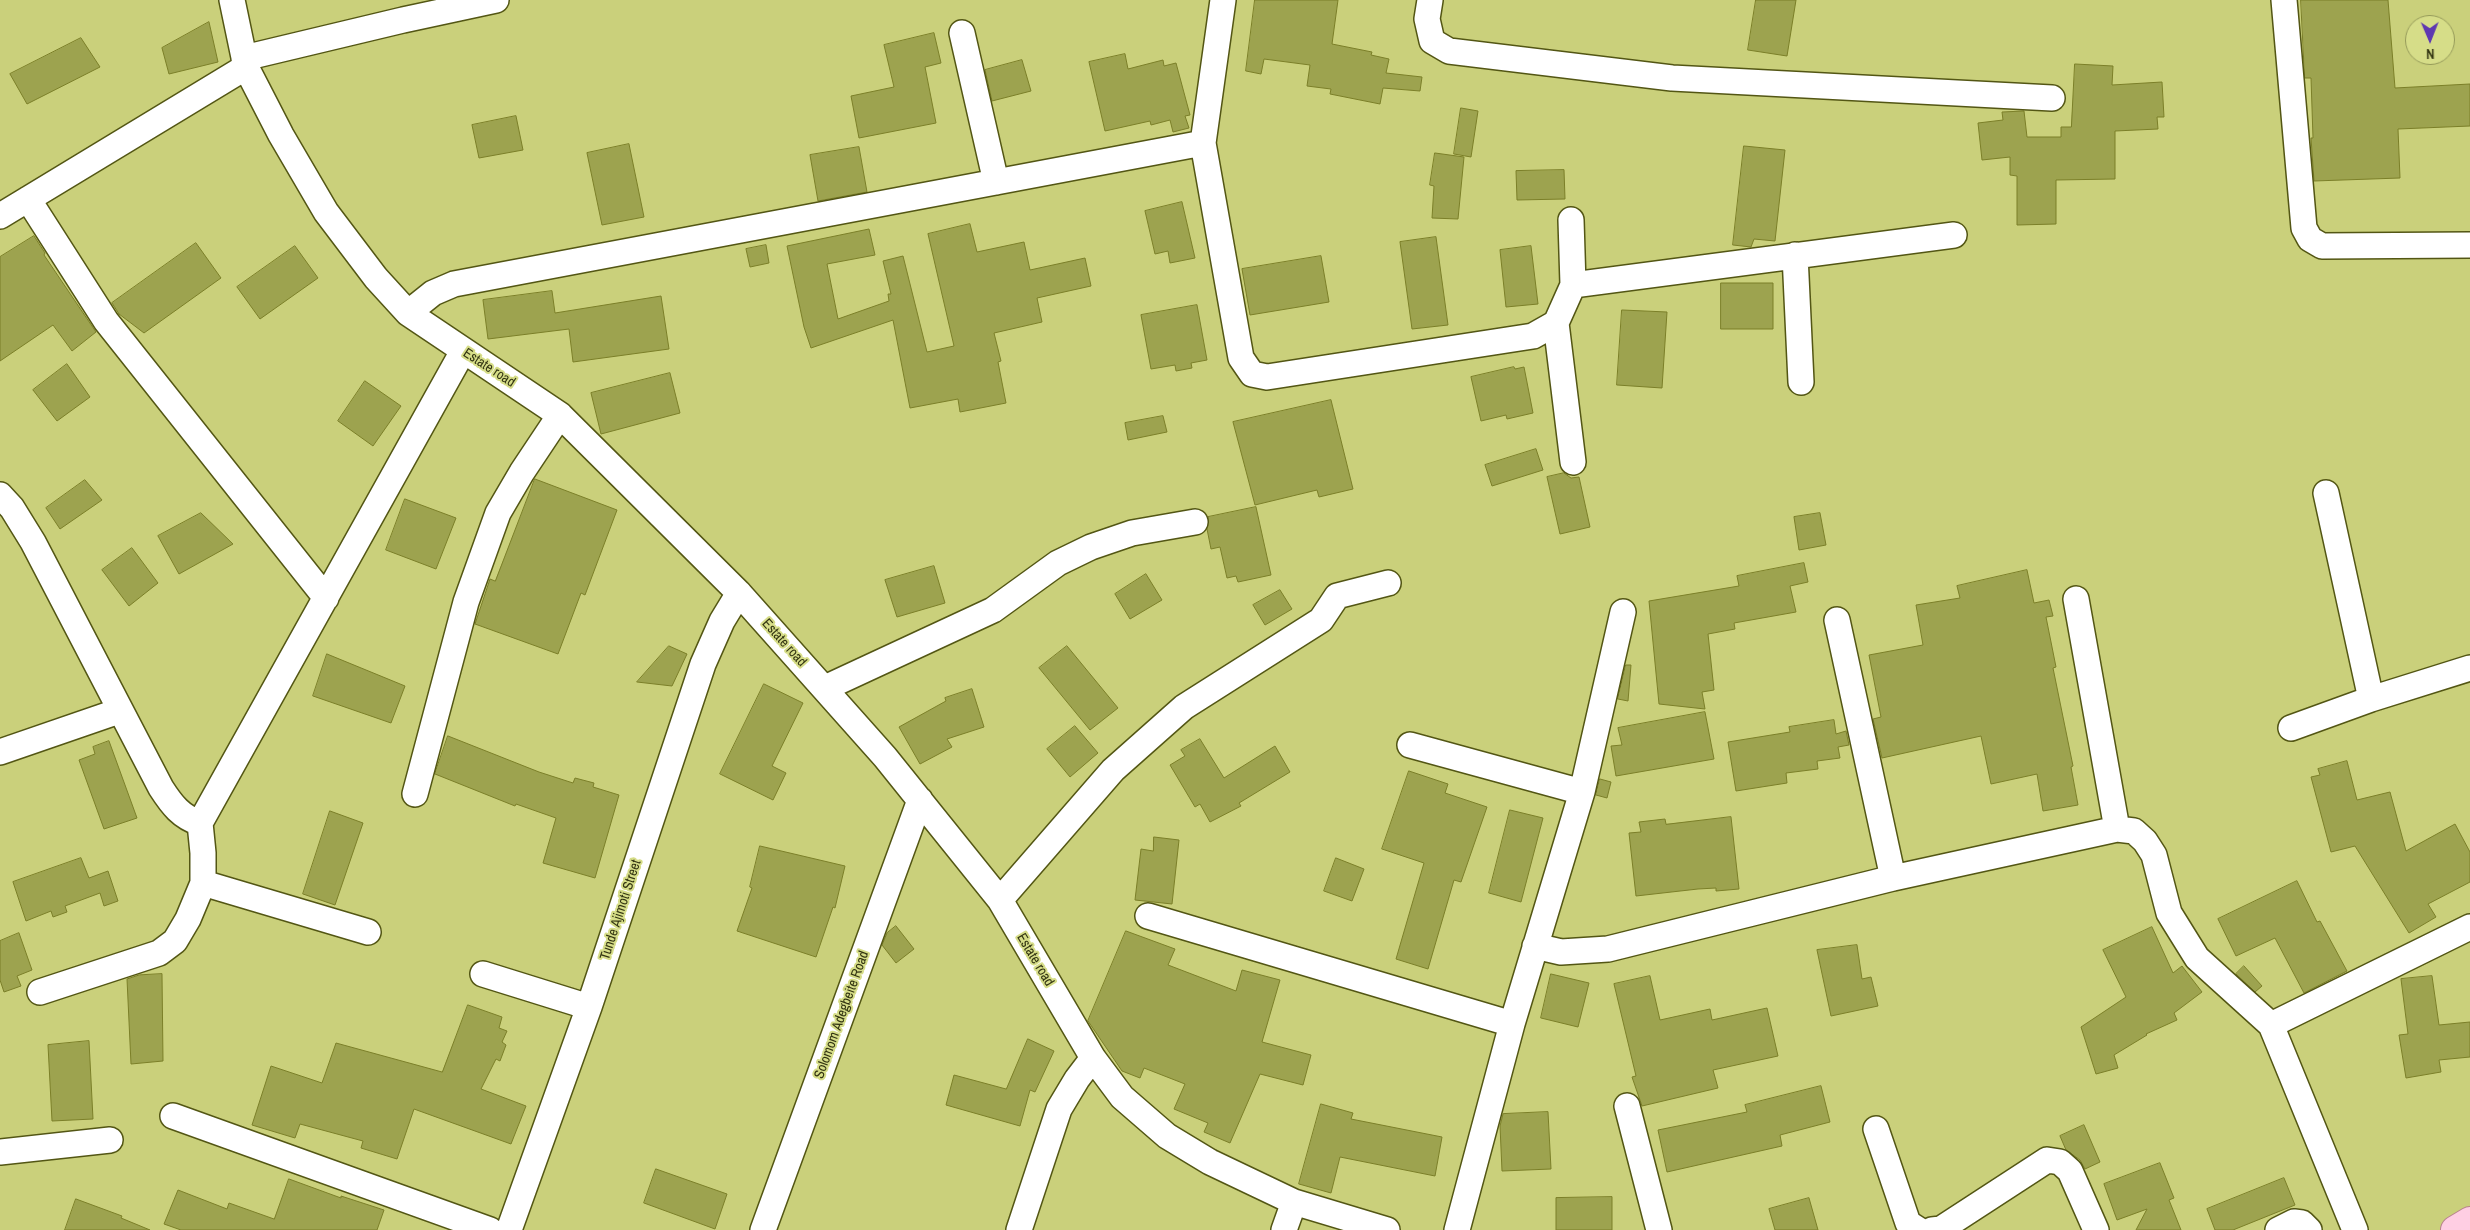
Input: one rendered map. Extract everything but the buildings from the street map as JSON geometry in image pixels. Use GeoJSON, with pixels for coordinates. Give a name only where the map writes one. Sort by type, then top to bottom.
{"type":"FeatureCollection","features":[{"type":"Feature","properties":{"kind":"main road"},"geometry":{"type":"LineString","coordinates":[[2455,1230],[2470,1221]]}},
{"type":"Feature","properties":{"kind":"street","name":"Estate road"},"geometry":{"type":"LineString","coordinates":[[232,0],[245,63],[281,136],[326,212],[376,278],[408,313],[560,415],[739,593],[825,688],[920,800],[1000,900],[1093,1058],[1122,1097],[1167,1136],[1210,1162],[1294,1202],[1387,1230]]}},
{"type":"Feature","properties":{"kind":"street"},"geometry":{"type":"LineString","coordinates":[[0,216],[245,63],[401,10],[496,0]]}},
{"type":"Feature","properties":{"kind":"street"},"geometry":{"type":"LineString","coordinates":[[1223,0],[1203,143],[1241,358],[1252,374],[1267,377],[1533,336],[1556,322]]}},
{"type":"Feature","properties":{"kind":"street"},"geometry":{"type":"LineString","coordinates":[[1430,0],[1427,19],[1432,41],[1449,51],[1672,78],[2052,98]]}},
{"type":"Feature","properties":{"kind":"street"},"geometry":{"type":"LineString","coordinates":[[2284,0],[2304,228],[2310,238],[2322,246],[2470,245]]}},
{"type":"Feature","properties":{"kind":"street"},"geometry":{"type":"LineString","coordinates":[[962,32],[996,182]]}},
{"type":"Feature","properties":{"kind":"street"},"geometry":{"type":"LineString","coordinates":[[408,313],[433,293],[454,284],[1203,143]]}},
{"type":"Feature","properties":{"kind":"street"},"geometry":{"type":"LineString","coordinates":[[28,199],[106,321],[326,598]]}},
{"type":"Feature","properties":{"kind":"street"},"geometry":{"type":"LineString","coordinates":[[1571,220],[1572,285],[1556,322],[1573,462]]}},
{"type":"Feature","properties":{"kind":"street"},"geometry":{"type":"LineString","coordinates":[[1572,285],[1954,235]]}},
{"type":"Feature","properties":{"kind":"street"},"geometry":{"type":"LineString","coordinates":[[1796,255],[1801,382]]}},
{"type":"Feature","properties":{"kind":"street"},"geometry":{"type":"LineString","coordinates":[[40,992],[159,952],[175,941],[188,919],[203,884],[203,853],[200,823],[463,351]]}},
{"type":"Feature","properties":{"kind":"street"},"geometry":{"type":"LineString","coordinates":[[415,794],[466,602],[498,514],[522,472],[560,415]]}},
{"type":"Feature","properties":{"kind":"street"},"geometry":{"type":"LineString","coordinates":[[2326,494],[2371,699]]}},
{"type":"Feature","properties":{"kind":"street"},"geometry":{"type":"LineString","coordinates":[[0,495],[12,508],[33,542],[160,788],[186,819],[200,823]]}},
{"type":"Feature","properties":{"kind":"street"},"geometry":{"type":"LineString","coordinates":[[825,688],[993,610],[1058,563],[1091,547],[1132,533],[1195,522]]}},
{"type":"Feature","properties":{"kind":"street"},"geometry":{"type":"LineString","coordinates":[[1000,900],[1113,770],[1184,707],[1321,620],[1337,596],[1388,583]]}},
{"type":"Feature","properties":{"kind":"street","name":"Tunde Ajimoti Street"},"geometry":{"type":"LineString","coordinates":[[509,1230],[588,1007],[703,664],[722,621],[739,593]]}},
{"type":"Feature","properties":{"kind":"street"},"geometry":{"type":"LineString","coordinates":[[2076,599],[2118,829]]}},
{"type":"Feature","properties":{"kind":"street"},"geometry":{"type":"LineString","coordinates":[[1457,1230],[1512,1024],[1582,792],[1623,612]]}},
{"type":"Feature","properties":{"kind":"street"},"geometry":{"type":"LineString","coordinates":[[1837,620],[1893,878]]}},
{"type":"Feature","properties":{"kind":"street"},"geometry":{"type":"LineString","coordinates":[[2291,728],[2371,699],[2470,668]]}},
{"type":"Feature","properties":{"kind":"street"},"geometry":{"type":"LineString","coordinates":[[0,752],[119,711]]}},
{"type":"Feature","properties":{"kind":"street"},"geometry":{"type":"LineString","coordinates":[[1410,745],[1582,792]]}},
{"type":"Feature","properties":{"kind":"street","name":"Solomom Adegbeite Road"},"geometry":{"type":"LineString","coordinates":[[763,1230],[920,800]]}},
{"type":"Feature","properties":{"kind":"street"},"geometry":{"type":"LineString","coordinates":[[1535,946],[1561,952],[1608,949],[1893,878],[2118,829],[2134,830],[2154,854],[2169,913],[2197,958],[2271,1025],[2355,1230]]}},
{"type":"Feature","properties":{"kind":"street"},"geometry":{"type":"LineString","coordinates":[[203,884],[368,932]]}},
{"type":"Feature","properties":{"kind":"street"},"geometry":{"type":"LineString","coordinates":[[1148,916],[1512,1024]]}},
{"type":"Feature","properties":{"kind":"street"},"geometry":{"type":"LineString","coordinates":[[2271,1025],[2470,927]]}},
{"type":"Feature","properties":{"kind":"street"},"geometry":{"type":"LineString","coordinates":[[483,974],[588,1007]]}},
{"type":"Feature","properties":{"kind":"street"},"geometry":{"type":"LineString","coordinates":[[1020,1230],[1059,1109],[1077,1078],[1093,1058]]}},
{"type":"Feature","properties":{"kind":"street"},"geometry":{"type":"LineString","coordinates":[[1627,1106],[1659,1230]]}},
{"type":"Feature","properties":{"kind":"street"},"geometry":{"type":"LineString","coordinates":[[173,1116],[490,1230]]}},
{"type":"Feature","properties":{"kind":"street"},"geometry":{"type":"LineString","coordinates":[[1876,1129],[1908,1223],[1919,1230]]}},
{"type":"Feature","properties":{"kind":"street"},"geometry":{"type":"LineString","coordinates":[[0,1152],[110,1140]]}},
{"type":"Feature","properties":{"kind":"street"},"geometry":{"type":"LineString","coordinates":[[1932,1230],[1941,1229],[2047,1160],[2060,1162],[2070,1171],[2096,1230]]}},
{"type":"Feature","properties":{"kind":"street"},"geometry":{"type":"LineString","coordinates":[[1284,1230],[1294,1202]]}},
{"type":"Feature","properties":{"kind":"street"},"geometry":{"type":"LineString","coordinates":[[2278,1230],[2294,1222],[2302,1222],[2309,1230]]}}]}
